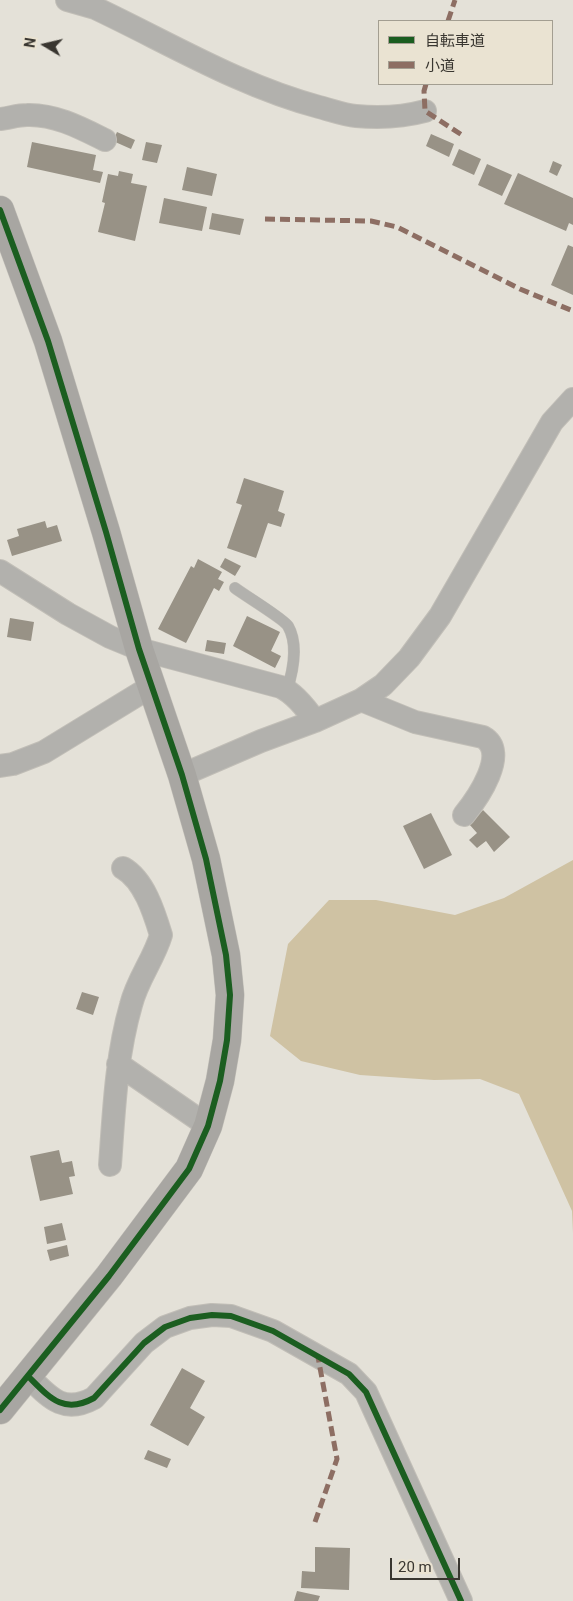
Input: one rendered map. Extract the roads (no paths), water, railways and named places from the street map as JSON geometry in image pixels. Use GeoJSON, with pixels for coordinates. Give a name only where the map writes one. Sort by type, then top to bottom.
{"type":"FeatureCollection","features":[{"type":"Feature","properties":{"kind":"street"},"geometry":{"type":"LineString","coordinates":[[67,0],[95,8],[260,88],[306,103],[354,116],[386,117],[411,115],[425,111]]}},
{"type":"Feature","properties":{"kind":"street"},"geometry":{"type":"LineString","coordinates":[[0,119],[28,115],[46,117],[70,123],[105,140]]}},
{"type":"Feature","properties":{"kind":"street"},"geometry":{"type":"LineString","coordinates":[[0,210],[6,240],[48,340],[139,649],[182,775],[206,859],[226,955],[230,995],[226,1048],[220,1081],[208,1126],[189,1169],[149,1224],[0,1410]]}},
{"type":"Feature","properties":{"kind":"street"},"geometry":{"type":"LineString","coordinates":[[182,775],[261,741],[315,722],[361,700],[383,685],[398,671],[440,616],[552,422],[573,399]]}},
{"type":"Feature","properties":{"kind":"street"},"geometry":{"type":"LineString","coordinates":[[0,571],[68,614],[110,637],[139,649],[281,687],[287,690],[302,705],[315,722]]}},
{"type":"Feature","properties":{"kind":"street"},"geometry":{"type":"LineString","coordinates":[[0,766],[13,764],[44,752],[152,686]]}},
{"type":"Feature","properties":{"kind":"street"},"geometry":{"type":"LineString","coordinates":[[361,700],[415,722],[483,737],[490,741],[494,758],[485,786],[464,815]]}},
{"type":"Feature","properties":{"kind":"street"},"geometry":{"type":"LineString","coordinates":[[110,1165],[118,1064],[131,1003],[161,935],[144,891],[132,873],[123,868]]}},
{"type":"Feature","properties":{"kind":"street"},"geometry":{"type":"LineString","coordinates":[[118,1064],[208,1126]]}},
{"type":"Feature","properties":{"kind":"street"},"geometry":{"type":"LineString","coordinates":[[28,1376],[51,1398],[60,1403],[73,1406],[86,1403],[94,1398],[144,1343],[165,1327],[190,1318],[212,1315],[231,1316],[274,1331],[349,1374],[366,1392],[461,1601]]}},
{"type":"Feature","properties":{"kind":"lane"},"geometry":{"type":"LineString","coordinates":[[235,588],[288,625],[294,643],[292,675],[287,690]]}}]}
